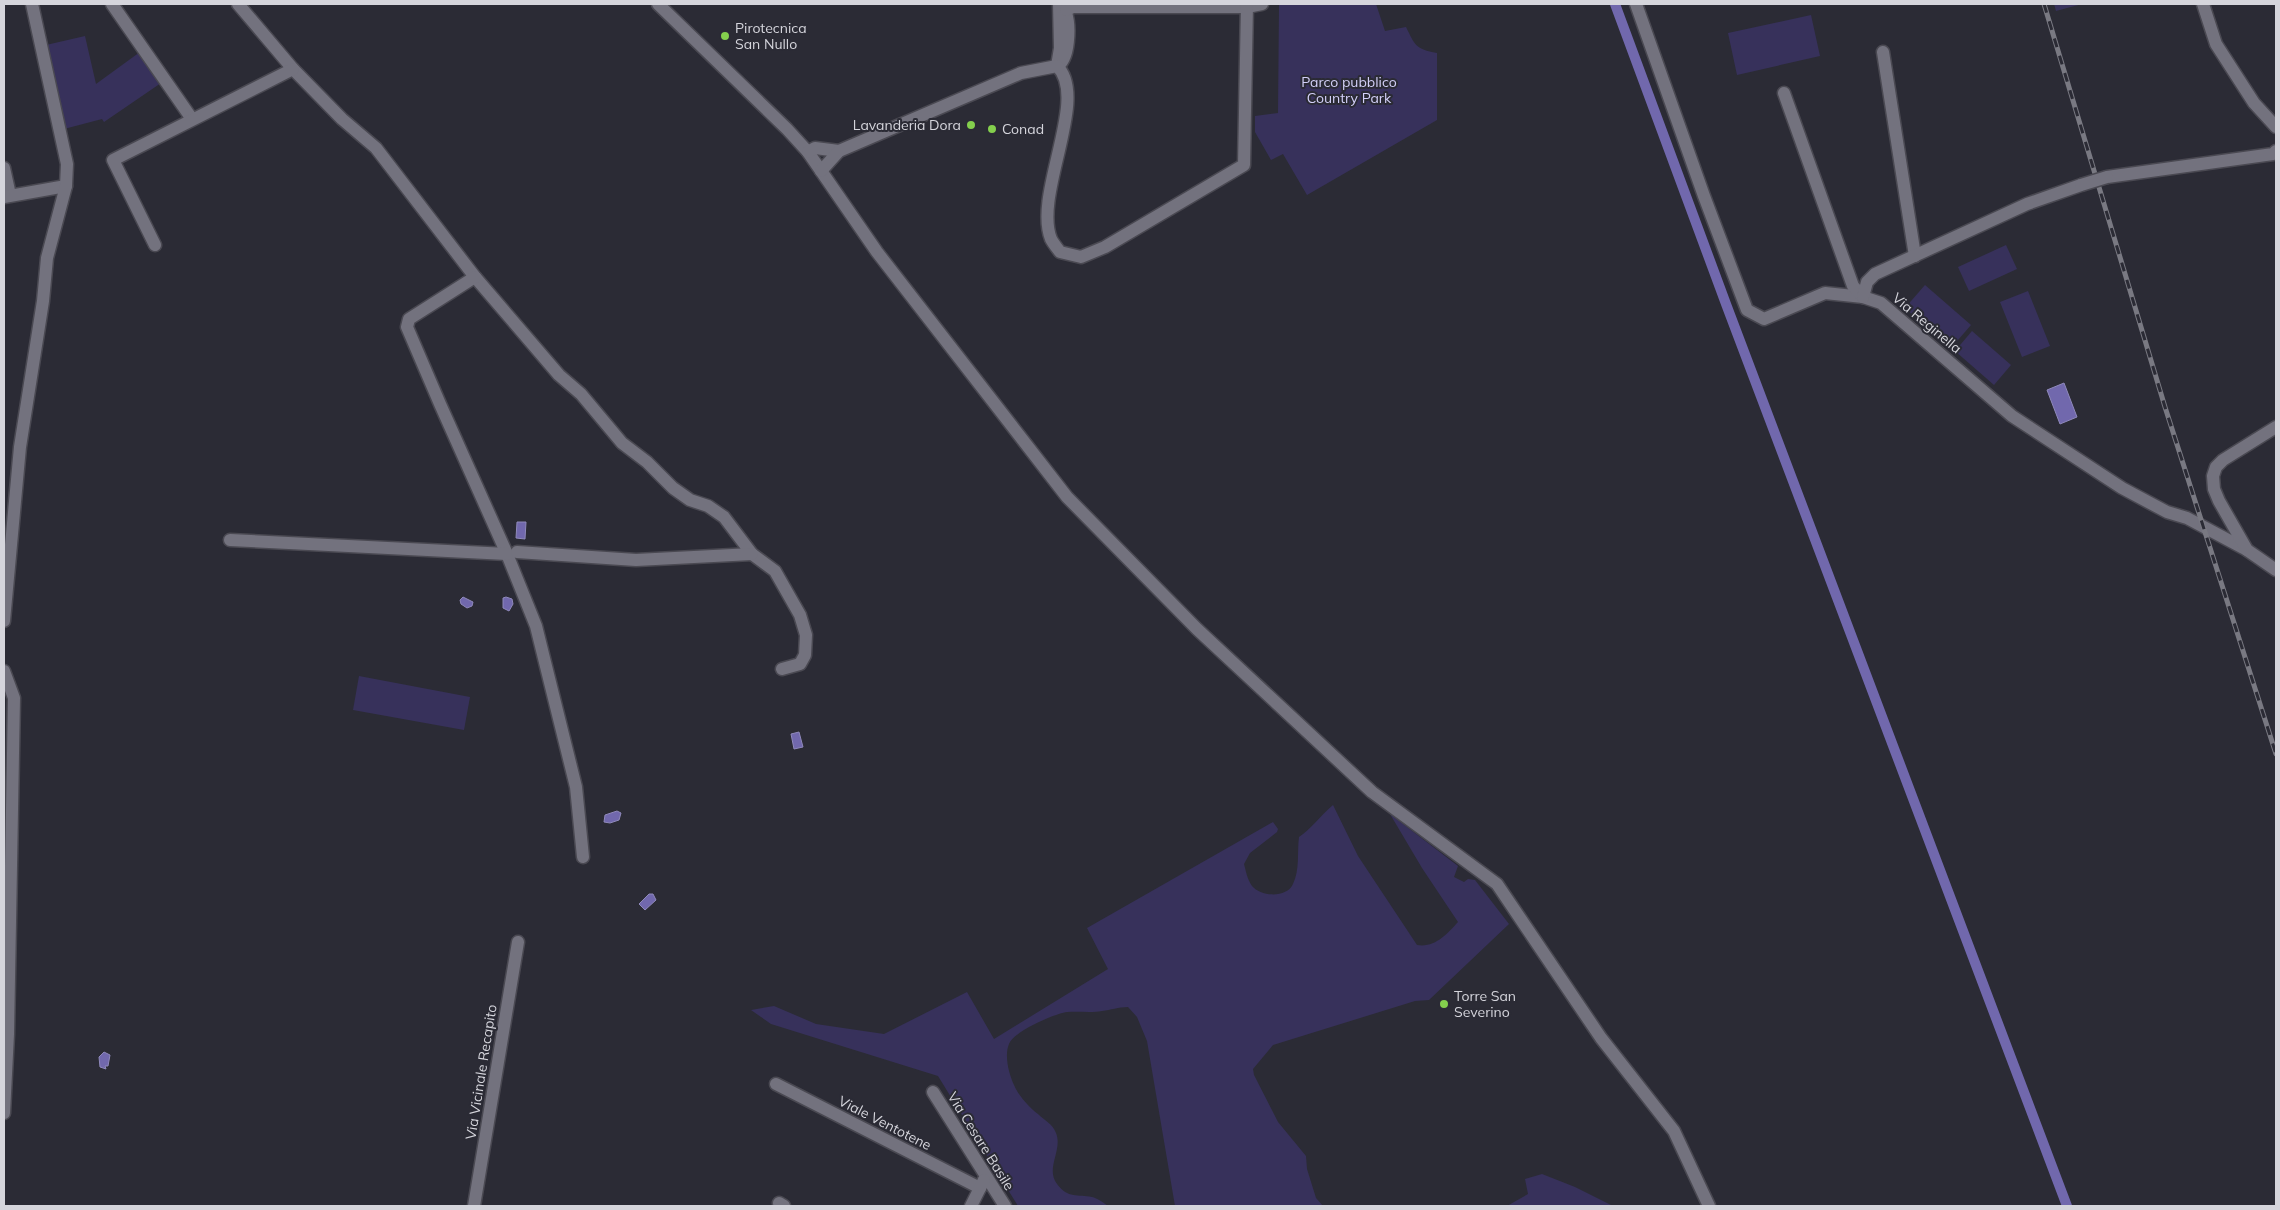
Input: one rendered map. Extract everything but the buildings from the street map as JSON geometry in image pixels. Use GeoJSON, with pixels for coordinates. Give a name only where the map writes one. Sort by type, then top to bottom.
{"type":"FeatureCollection","features":[{"type":"Feature","properties":{"kind":"street"},"geometry":{"type":"LineString","coordinates":[[4,621],[20,447],[48,258],[66,186],[67,164],[32,4]]}},
{"type":"Feature","properties":{"kind":"street"},"geometry":{"type":"LineString","coordinates":[[112,4],[192,119]]}},
{"type":"Feature","properties":{"kind":"street"},"geometry":{"type":"LineString","coordinates":[[238,4],[293,69],[342,119],[376,148],[475,277],[559,375],[581,394],[604,419],[622,443],[647,462],[673,488],[690,500],[708,506],[724,518],[752,554],[775,571],[800,615],[806,634],[805,655],[800,664],[782,669]]}},
{"type":"Feature","properties":{"kind":"street"},"geometry":{"type":"LineString","coordinates":[[658,4],[787,129],[808,152],[877,252],[1067,497],[1197,629],[1372,792],[1497,884],[1601,1038],[1674,1131],[1709,1206]]}},
{"type":"Feature","properties":{"kind":"street"},"geometry":{"type":"LineString","coordinates":[[1057,66],[1061,6],[1262,4]]}},
{"type":"Feature","properties":{"kind":"street","name":"Via Reginella"},"geometry":{"type":"LineString","coordinates":[[1636,4],[1704,196],[1748,310],[1764,319],[1825,293],[1863,297],[1882,303],[2012,416],[2122,488],[2167,512],[2187,518],[2247,550],[2276,570]]}},
{"type":"Feature","properties":{"kind":"street"},"geometry":{"type":"LineString","coordinates":[[2203,4],[2216,44],[2254,103],[2276,127]]}},
{"type":"Feature","properties":{"kind":"street"},"geometry":{"type":"LineString","coordinates":[[1057,66],[1064,72],[1067,82],[1066,117],[1053,177],[1048,218],[1051,239],[1060,252],[1081,257],[1105,247],[1244,165],[1247,5]]}},
{"type":"Feature","properties":{"kind":"street"},"geometry":{"type":"LineString","coordinates":[[1883,52],[1916,256]]}},
{"type":"Feature","properties":{"kind":"street"},"geometry":{"type":"LineString","coordinates":[[821,171],[839,151],[1021,73],[1057,66]]}},
{"type":"Feature","properties":{"kind":"street"},"geometry":{"type":"LineString","coordinates":[[155,245],[114,160],[293,69]]}},
{"type":"Feature","properties":{"kind":"street"},"geometry":{"type":"LineString","coordinates":[[1784,93],[1853,286],[1863,297]]}},
{"type":"Feature","properties":{"kind":"street"},"geometry":{"type":"LineString","coordinates":[[808,152],[815,148],[839,151]]}},
{"type":"Feature","properties":{"kind":"street"},"geometry":{"type":"LineString","coordinates":[[1863,297],[1867,282],[1875,274],[2027,204],[2107,177],[2273,154],[2276,151]]}},
{"type":"Feature","properties":{"kind":"street"},"geometry":{"type":"LineString","coordinates":[[4,168],[7,196],[66,186]]}},
{"type":"Feature","properties":{"kind":"street"},"geometry":{"type":"LineString","coordinates":[[475,277],[409,319],[407,327],[440,404],[512,553],[536,626],[573,775],[583,856]]}},
{"type":"Feature","properties":{"kind":"street","name":"Via Reginella"},"geometry":{"type":"LineString","coordinates":[[2247,550],[2214,489],[2213,476],[2216,467],[2223,460],[2276,427]]}},
{"type":"Feature","properties":{"kind":"street"},"geometry":{"type":"LineString","coordinates":[[230,540],[636,560],[752,554]]}},
{"type":"Feature","properties":{"kind":"street"},"geometry":{"type":"LineString","coordinates":[[4,671],[14,698],[8,1034],[4,1113]]}},
{"type":"Feature","properties":{"kind":"street","name":"Via Vicinale Recapito"},"geometry":{"type":"LineString","coordinates":[[474,1206],[518,942]]}},
{"type":"Feature","properties":{"kind":"street","name":"Viale Ventotene"},"geometry":{"type":"LineString","coordinates":[[776,1084],[980,1188]]}},
{"type":"Feature","properties":{"kind":"street","name":"Via Cesare Basile"},"geometry":{"type":"LineString","coordinates":[[933,1092],[1005,1206]]}},
{"type":"Feature","properties":{"kind":"street"},"geometry":{"type":"LineString","coordinates":[[971,1206],[986,1176]]}},
{"type":"Feature","properties":{"kind":"green space","name":"Parco pubblico Country Park"},"geometry":{"type":"Polygon","coordinates":[[[1376,4],[1385,31],[1406,27],[1420,48],[1437,53],[1437,120],[1307,195],[1283,154],[1271,160],[1255,132],[1255,116],[1278,113],[1279,5],[1376,4]]]}},
{"type":"Feature","properties":{"kind":"green space"},"geometry":{"type":"Polygon","coordinates":[[[2054,4],[2082,4],[2056,11],[2054,4]]]}},
{"type":"Feature","properties":{"kind":"green space"},"geometry":{"type":"Polygon","coordinates":[[[1811,15],[1820,56],[1737,75],[1728,33],[1811,15]]]}},
{"type":"Feature","properties":{"kind":"green space"},"geometry":{"type":"Polygon","coordinates":[[[85,36],[96,84],[140,52],[161,83],[104,122],[102,119],[64,129],[46,45],[85,36]]]}},
{"type":"Feature","properties":{"kind":"green space"},"geometry":{"type":"Polygon","coordinates":[[[2006,245],[2017,269],[1969,291],[1958,267],[2006,245]]]}},
{"type":"Feature","properties":{"kind":"green space"},"geometry":{"type":"Polygon","coordinates":[[[1925,285],[1971,325],[1951,348],[1905,308],[1925,285]]]}},
{"type":"Feature","properties":{"kind":"green space"},"geometry":{"type":"Polygon","coordinates":[[[2028,291],[2050,346],[2022,357],[2000,302],[2028,291]]]}},
{"type":"Feature","properties":{"kind":"green space"},"geometry":{"type":"Polygon","coordinates":[[[1972,331],[2011,365],[1994,385],[1955,351],[1972,331]]]}},
{"type":"Feature","properties":{"kind":"green space"},"geometry":{"type":"Polygon","coordinates":[[[359,676],[470,697],[464,730],[353,710],[359,676]]]}},
{"type":"Feature","properties":{"kind":"green space"},"geometry":{"type":"Polygon","coordinates":[[[1333,805],[1358,856],[1417,945],[1435,942],[1458,922],[1422,868],[1390,814],[1458,866],[1454,877],[1464,882],[1468,879],[1475,880],[1509,924],[1429,1000],[1415,1001],[1273,1045],[1253,1069],[1254,1075],[1278,1122],[1306,1156],[1307,1169],[1316,1198],[1323,1206],[1175,1206],[1147,1041],[1137,1017],[1128,1007],[1098,1012],[1067,1012],[1053,1016],[1018,1034],[1009,1044],[1007,1054],[1010,1076],[1018,1093],[1031,1108],[1050,1124],[1056,1133],[1058,1139],[1053,1172],[1057,1184],[1069,1194],[1094,1198],[1108,1206],[1018,1206],[938,1076],[771,1024],[751,1010],[774,1006],[816,1024],[884,1034],[967,992],[994,1039],[1108,969],[1087,928],[1273,822],[1278,829],[1277,832],[1250,853],[1244,864],[1249,881],[1256,890],[1267,894],[1280,894],[1290,889],[1295,879],[1299,837],[1333,805]]]}},
{"type":"Feature","properties":{"kind":"green space"},"geometry":{"type":"Polygon","coordinates":[[[1542,1174],[1575,1187],[1613,1206],[1507,1206],[1528,1194],[1525,1179],[1542,1174]]]}},
{"type":"Feature","properties":{"kind":"shaded area"},"geometry":{"type":"Polygon","coordinates":[[[2064,383],[2077,417],[2060,424],[2047,390],[2064,383]]]}},
{"type":"Feature","properties":{"kind":"shaded area"},"geometry":{"type":"Polygon","coordinates":[[[517,522],[526,522],[525,539],[516,538],[517,522]]]}},
{"type":"Feature","properties":{"kind":"shaded area"},"geometry":{"type":"Polygon","coordinates":[[[463,597],[473,602],[472,606],[467,608],[461,604],[460,600],[463,597]]]}},
{"type":"Feature","properties":{"kind":"shaded area"},"geometry":{"type":"Polygon","coordinates":[[[503,598],[512,599],[513,604],[509,611],[503,608],[503,598]]]}},
{"type":"Feature","properties":{"kind":"shaded area"},"geometry":{"type":"Polygon","coordinates":[[[799,732],[803,747],[794,749],[791,734],[799,732]]]}},
{"type":"Feature","properties":{"kind":"shaded area"},"geometry":{"type":"Polygon","coordinates":[[[617,811],[621,813],[619,820],[610,823],[604,822],[605,815],[617,811]]]}},
{"type":"Feature","properties":{"kind":"shaded area"},"geometry":{"type":"Polygon","coordinates":[[[649,894],[653,894],[656,900],[645,910],[639,904],[649,894]]]}},
{"type":"Feature","properties":{"kind":"shaded area"},"geometry":{"type":"Polygon","coordinates":[[[104,1052],[110,1055],[108,1066],[105,1066],[106,1069],[100,1067],[99,1057],[104,1052]]]}},
{"type":"Feature","properties":{"kind":"waterway"},"geometry":{"type":"LineString","coordinates":[[1615,4],[1726,304],[2067,1206]]}},
{"type":"Feature","properties":{"kind":"railway"},"geometry":{"type":"LineString","coordinates":[[2044,4],[2165,407],[2276,754]]}},
{"type":"Feature","properties":{"kind":"place","name":"Pirotecnica San Nullo"},"geometry":{"type":"Point","coordinates":[725,36]}},
{"type":"Feature","properties":{"kind":"place","name":"Lavanderia Dora"},"geometry":{"type":"Point","coordinates":[971,125]}},
{"type":"Feature","properties":{"kind":"place","name":"Conad"},"geometry":{"type":"Point","coordinates":[992,129]}},
{"type":"Feature","properties":{"kind":"place","name":"Torre San Severino"},"geometry":{"type":"Point","coordinates":[1444,1004]}}]}
